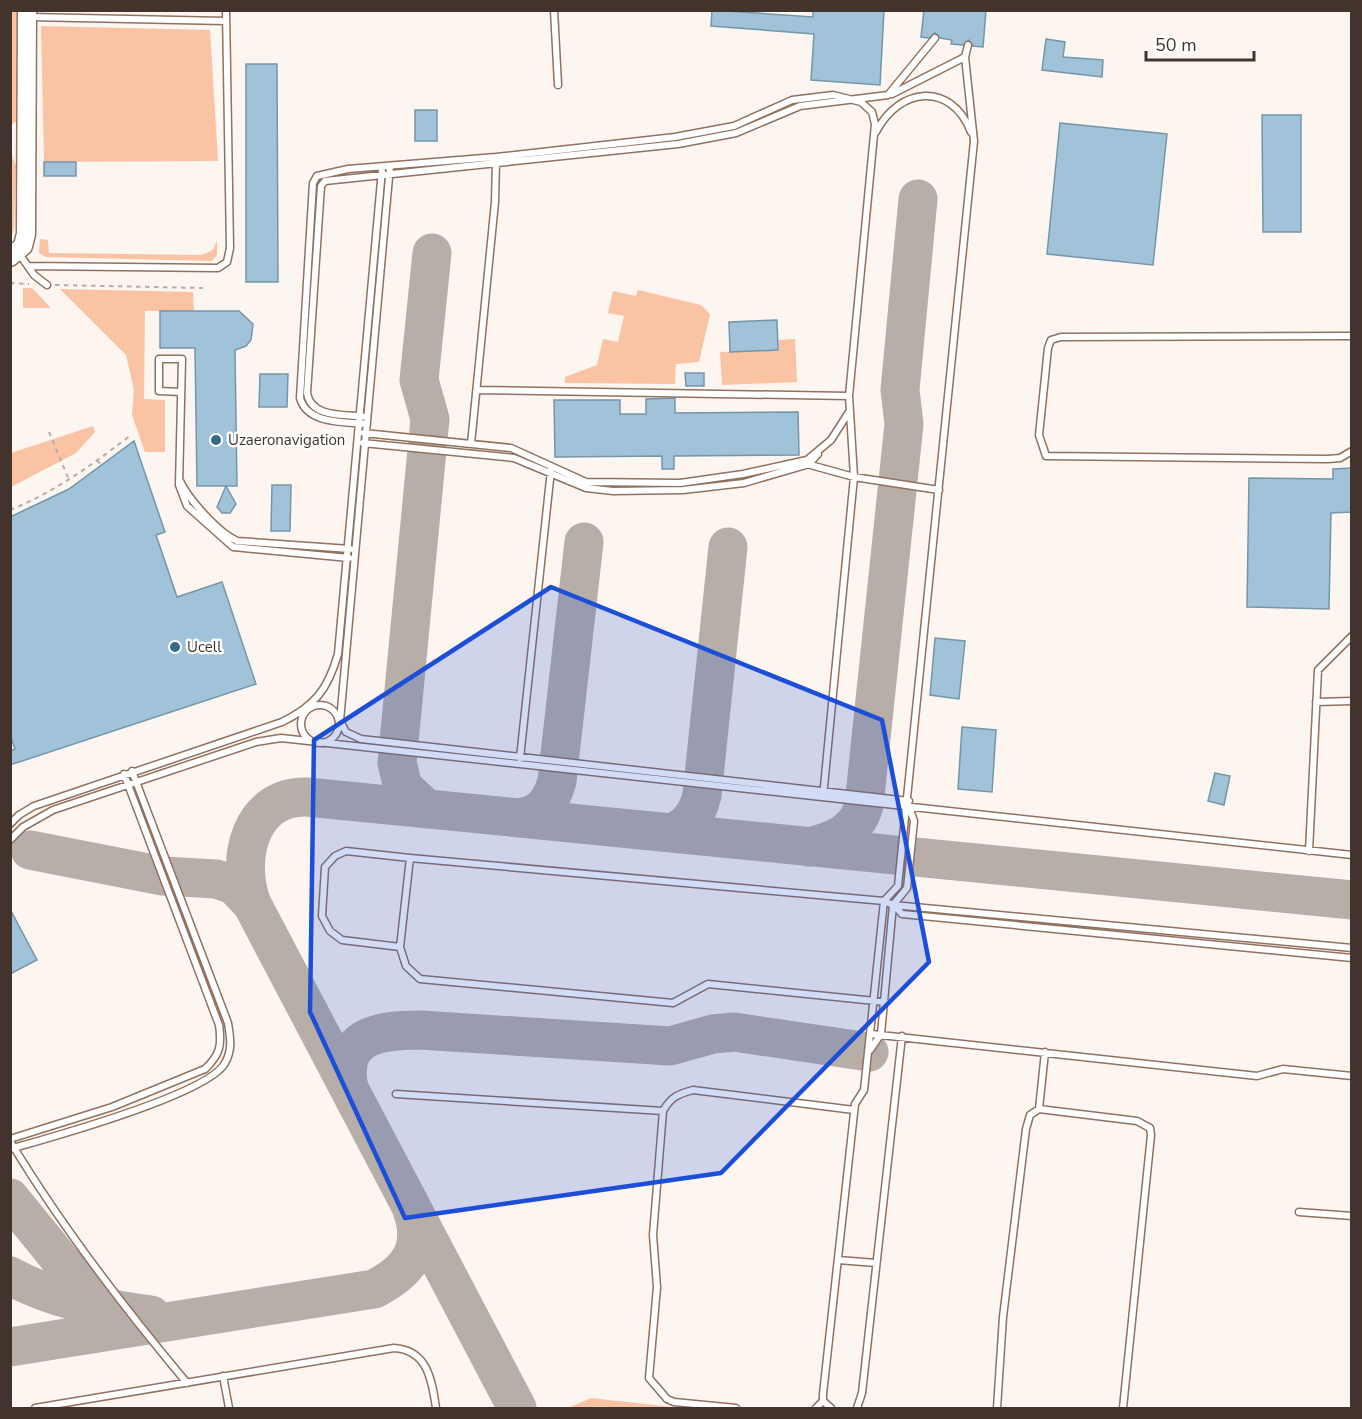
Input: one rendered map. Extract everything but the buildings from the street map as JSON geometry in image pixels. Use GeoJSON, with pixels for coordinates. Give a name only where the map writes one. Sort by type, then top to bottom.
{"type":"FeatureCollection","features":[{"type":"Feature","properties":{"kind":"main road"},"geometry":{"type":"LineString","coordinates":[[19,258],[26,238],[19,137],[27,14]]}},
{"type":"Feature","properties":{"kind":"lane"},"geometry":{"type":"LineString","coordinates":[[19,258],[218,268],[227,262],[230,248],[226,10]]}},
{"type":"Feature","properties":{"kind":"lane"},"geometry":{"type":"LineString","coordinates":[[554,10],[558,85]]}},
{"type":"Feature","properties":{"kind":"lane"},"geometry":{"type":"LineString","coordinates":[[27,14],[226,21]]}},
{"type":"Feature","properties":{"kind":"lane"},"geometry":{"type":"LineString","coordinates":[[888,95],[935,38]]}},
{"type":"Feature","properties":{"kind":"lane"},"geometry":{"type":"LineString","coordinates":[[816,1408],[823,1401],[855,1104],[864,1090],[876,1001],[884,901],[898,886],[908,804],[974,141],[965,57],[968,45]]}},
{"type":"Feature","properties":{"kind":"lane"},"geometry":{"type":"LineString","coordinates":[[888,95],[965,57]]}},
{"type":"Feature","properties":{"kind":"lane"},"geometry":{"type":"LineString","coordinates":[[367,421],[316,410],[309,403],[306,393],[321,186],[325,181],[390,169],[678,144],[736,133],[800,106],[859,101],[888,95],[923,96],[944,100],[960,111],[974,141]]}},
{"type":"Feature","properties":{"kind":"lane"},"geometry":{"type":"LineString","coordinates":[[874,135],[884,117],[894,106],[906,99],[923,96]]}},
{"type":"Feature","properties":{"kind":"lane"},"geometry":{"type":"LineString","coordinates":[[824,794],[854,477],[849,396],[874,135],[873,115],[859,101]]}},
{"type":"Feature","properties":{"kind":"lane"},"geometry":{"type":"LineString","coordinates":[[471,444],[496,161]]}},
{"type":"Feature","properties":{"kind":"lane"},"geometry":{"type":"LineString","coordinates":[[382,170],[338,654],[322,691],[302,717],[302,730],[310,740],[316,743],[333,738],[340,721],[390,169]]}},
{"type":"Feature","properties":{"kind":"lane"},"geometry":{"type":"LineString","coordinates":[[19,258],[34,275],[47,285]]}},
{"type":"Feature","properties":{"kind":"lane"},"geometry":{"type":"LineString","coordinates":[[1352,336],[1061,337],[1052,340],[1048,348],[1040,435],[1046,456],[1328,459],[1340,458],[1352,451]]}},
{"type":"Feature","properties":{"kind":"lane"},"geometry":{"type":"LineString","coordinates":[[181,392],[159,391],[159,359],[182,359],[179,477],[180,492],[187,506],[230,545],[246,550],[355,559]]}},
{"type":"Feature","properties":{"kind":"lane"},"geometry":{"type":"LineString","coordinates":[[477,390],[849,396]]}},
{"type":"Feature","properties":{"kind":"lane"},"geometry":{"type":"LineString","coordinates":[[358,432],[512,448],[586,488],[683,490],[744,483],[809,464],[831,440],[849,412]]}},
{"type":"Feature","properties":{"kind":"lane"},"geometry":{"type":"LineString","coordinates":[[357,443],[514,458],[586,482],[669,483],[711,480],[807,460],[831,440]]}},
{"type":"Feature","properties":{"kind":"lane"},"geometry":{"type":"LineString","coordinates":[[790,463],[809,464],[854,477],[939,490]]}},
{"type":"Feature","properties":{"kind":"lane"},"geometry":{"type":"LineString","coordinates":[[520,760],[551,470]]}},
{"type":"Feature","properties":{"kind":"lane"},"geometry":{"type":"LineString","coordinates":[[179,477],[190,498],[235,540],[355,550]]}},
{"type":"Feature","properties":{"kind":"lane"},"geometry":{"type":"LineString","coordinates":[[1309,851],[1318,670],[1351,638]]}},
{"type":"Feature","properties":{"kind":"lane"},"geometry":{"type":"LineString","coordinates":[[1316,702],[1352,701]]}},
{"type":"Feature","properties":{"kind":"lane"},"geometry":{"type":"LineString","coordinates":[[10,824],[19,814],[34,806],[282,722],[310,707],[324,705],[334,710],[346,732],[361,739],[520,760],[908,804],[923,808],[1352,855]]}},
{"type":"Feature","properties":{"kind":"lane"},"geometry":{"type":"LineString","coordinates":[[10,840],[23,827],[53,810],[266,739],[281,738],[520,760]]}},
{"type":"Feature","properties":{"kind":"lane"},"geometry":{"type":"LineString","coordinates":[[12,1148],[116,1118],[208,1079],[225,1064],[232,1045],[228,1023],[132,771]]}},
{"type":"Feature","properties":{"kind":"lane"},"geometry":{"type":"LineString","coordinates":[[124,774],[219,1025],[222,1043],[217,1058],[205,1069],[112,1107],[10,1140],[12,1148],[29,1173],[148,1337],[187,1383]]}},
{"type":"Feature","properties":{"kind":"lane"},"geometry":{"type":"LineString","coordinates":[[869,1052],[881,1035],[893,905],[907,888],[914,821],[908,804]]}},
{"type":"Feature","properties":{"kind":"lane"},"geometry":{"type":"LineString","coordinates":[[19,814],[23,827]]}},
{"type":"Feature","properties":{"kind":"lane"},"geometry":{"type":"LineString","coordinates":[[400,946],[342,940],[330,931],[322,916],[325,867],[335,856],[346,851],[884,901],[893,905],[1352,948]]}},
{"type":"Feature","properties":{"kind":"lane"},"geometry":{"type":"LineString","coordinates":[[410,858],[400,946],[401,956],[411,972],[420,979],[673,1003],[708,984],[885,1002]]}},
{"type":"Feature","properties":{"kind":"lane"},"geometry":{"type":"LineString","coordinates":[[893,905],[902,914],[1352,958]]}},
{"type":"Feature","properties":{"kind":"lane"},"geometry":{"type":"LineString","coordinates":[[871,1034],[1239,1073],[1264,1075],[1292,1070],[1352,1076]]}},
{"type":"Feature","properties":{"kind":"lane"},"geometry":{"type":"LineString","coordinates":[[857,1408],[862,1394],[902,1036]]}},
{"type":"Feature","properties":{"kind":"lane"},"geometry":{"type":"LineString","coordinates":[[1039,1109],[1045,1052]]}},
{"type":"Feature","properties":{"kind":"lane"},"geometry":{"type":"LineString","coordinates":[[736,1408],[674,1402],[668,1399],[649,1378],[657,1287],[652,1235],[663,1111],[669,1100],[678,1094],[693,1090],[855,1110]]}},
{"type":"Feature","properties":{"kind":"lane"},"geometry":{"type":"LineString","coordinates":[[396,1094],[663,1111]]}},
{"type":"Feature","properties":{"kind":"lane"},"geometry":{"type":"LineString","coordinates":[[997,1408],[1003,1317],[1026,1129],[1030,1115],[1039,1109],[1137,1121],[1150,1128],[1123,1408]]}},
{"type":"Feature","properties":{"kind":"lane"},"geometry":{"type":"LineString","coordinates":[[1299,1212],[1352,1216]]}},
{"type":"Feature","properties":{"kind":"lane"},"geometry":{"type":"LineString","coordinates":[[838,1260],[876,1263]]}},
{"type":"Feature","properties":{"kind":"lane"},"geometry":{"type":"LineString","coordinates":[[35,1408],[401,1348],[415,1354],[427,1369],[436,1408]]}},
{"type":"Feature","properties":{"kind":"lane"},"geometry":{"type":"LineString","coordinates":[[223,1377],[229,1408]]}},
{"type":"Feature","properties":{"kind":"lane"},"geometry":{"type":"LineString","coordinates":[[823,1401],[831,1408]]}},
{"type":"Feature","properties":{"kind":"path"},"geometry":{"type":"LineString","coordinates":[[10,283],[202,288]]}},
{"type":"Feature","properties":{"kind":"path"},"geometry":{"type":"LineString","coordinates":[[49,432],[69,480]]}},
{"type":"Feature","properties":{"kind":"path"},"geometry":{"type":"LineString","coordinates":[[10,510],[34,501],[69,480],[131,435]]}},
{"type":"Feature","properties":{"kind":"path"},"geometry":{"type":"LineString","coordinates":[[97,460],[101,465]]}},
{"type":"Feature","properties":{"kind":"highlighted area"},"geometry":{"type":"Polygon","coordinates":[[[551,587],[882,720],[929,962],[721,1173],[405,1218],[310,1012],[314,740],[551,587]]]}},
{"type":"Feature","properties":{"kind":"shaded area"},"geometry":{"type":"Polygon","coordinates":[[[11,10],[17,11],[17,121],[11,125],[11,10]]]}},
{"type":"Feature","properties":{"kind":"shaded area"},"geometry":{"type":"Polygon","coordinates":[[[41,26],[210,30],[218,161],[44,162],[41,26]]]}},
{"type":"Feature","properties":{"kind":"shaded area"},"geometry":{"type":"Polygon","coordinates":[[[10,150],[16,166],[14,229],[11,238],[10,150]]]}},
{"type":"Feature","properties":{"kind":"shaded area"},"geometry":{"type":"Polygon","coordinates":[[[40,239],[48,240],[49,253],[202,255],[213,250],[217,240],[217,255],[212,261],[46,257],[39,253],[40,239]]]}},
{"type":"Feature","properties":{"kind":"shaded area"},"geometry":{"type":"Polygon","coordinates":[[[23,288],[32,288],[51,308],[23,308],[23,288]]]}},
{"type":"Feature","properties":{"kind":"shaded area"},"geometry":{"type":"Polygon","coordinates":[[[60,289],[193,292],[194,311],[145,311],[144,399],[165,400],[165,452],[145,452],[132,415],[134,390],[126,355],[60,289]]]}},
{"type":"Feature","properties":{"kind":"shaded area"},"geometry":{"type":"Polygon","coordinates":[[[638,290],[701,305],[710,314],[699,362],[676,364],[675,384],[565,383],[565,377],[597,365],[603,339],[618,342],[624,316],[608,313],[613,291],[636,296],[638,290]]]}},
{"type":"Feature","properties":{"kind":"shaded area"},"geometry":{"type":"Polygon","coordinates":[[[795,339],[797,382],[722,385],[720,352],[778,350],[778,340],[795,339]]]}},
{"type":"Feature","properties":{"kind":"shaded area"},"geometry":{"type":"Polygon","coordinates":[[[93,426],[95,432],[76,453],[11,487],[11,453],[93,426]]]}},
{"type":"Feature","properties":{"kind":"shaded area"},"geometry":{"type":"Polygon","coordinates":[[[591,1398],[681,1408],[568,1408],[591,1398]]]}},
{"type":"Feature","properties":{"kind":"taxiway"},"geometry":{"type":"LineString","coordinates":[[809,847],[827,842],[850,829],[861,814],[864,805],[904,424],[900,390],[918,199]]}},
{"type":"Feature","properties":{"kind":"taxiway"},"geometry":{"type":"LineString","coordinates":[[427,809],[403,787],[397,763],[430,419],[419,380],[432,253]]}},
{"type":"Feature","properties":{"kind":"taxiway"},"geometry":{"type":"LineString","coordinates":[[518,818],[533,814],[544,807],[552,796],[557,781],[584,542]]}},
{"type":"Feature","properties":{"kind":"taxiway"},"geometry":{"type":"LineString","coordinates":[[671,833],[692,819],[702,795],[728,547]]}},
{"type":"Feature","properties":{"kind":"taxiway"},"geometry":{"type":"LineString","coordinates":[[517,1408],[252,904],[245,868],[247,850],[260,818],[272,807],[288,799],[307,797],[1352,900]]}},
{"type":"Feature","properties":{"kind":"taxiway"},"geometry":{"type":"LineString","coordinates":[[30,850],[163,876],[216,879],[234,885],[252,904]]}},
{"type":"Feature","properties":{"kind":"taxiway"},"geometry":{"type":"LineString","coordinates":[[349,1088],[347,1070],[356,1046],[377,1034],[405,1030],[670,1046],[713,1034],[734,1032],[869,1052]]}},
{"type":"Feature","properties":{"kind":"taxiway"},"geometry":{"type":"LineString","coordinates":[[10,1198],[105,1311]]}},
{"type":"Feature","properties":{"kind":"taxiway"},"geometry":{"type":"LineString","coordinates":[[10,1347],[374,1289],[396,1275],[411,1258],[417,1236],[412,1210]]}},
{"type":"Feature","properties":{"kind":"taxiway"},"geometry":{"type":"LineString","coordinates":[[10,1276],[44,1291],[79,1302],[151,1315]]}},
{"type":"Feature","properties":{"kind":"place","name":"Uzaeronavigation"},"geometry":{"type":"Point","coordinates":[216,440]}},
{"type":"Feature","properties":{"kind":"place","name":"Ucell"},"geometry":{"type":"Point","coordinates":[175,647]}}]}
